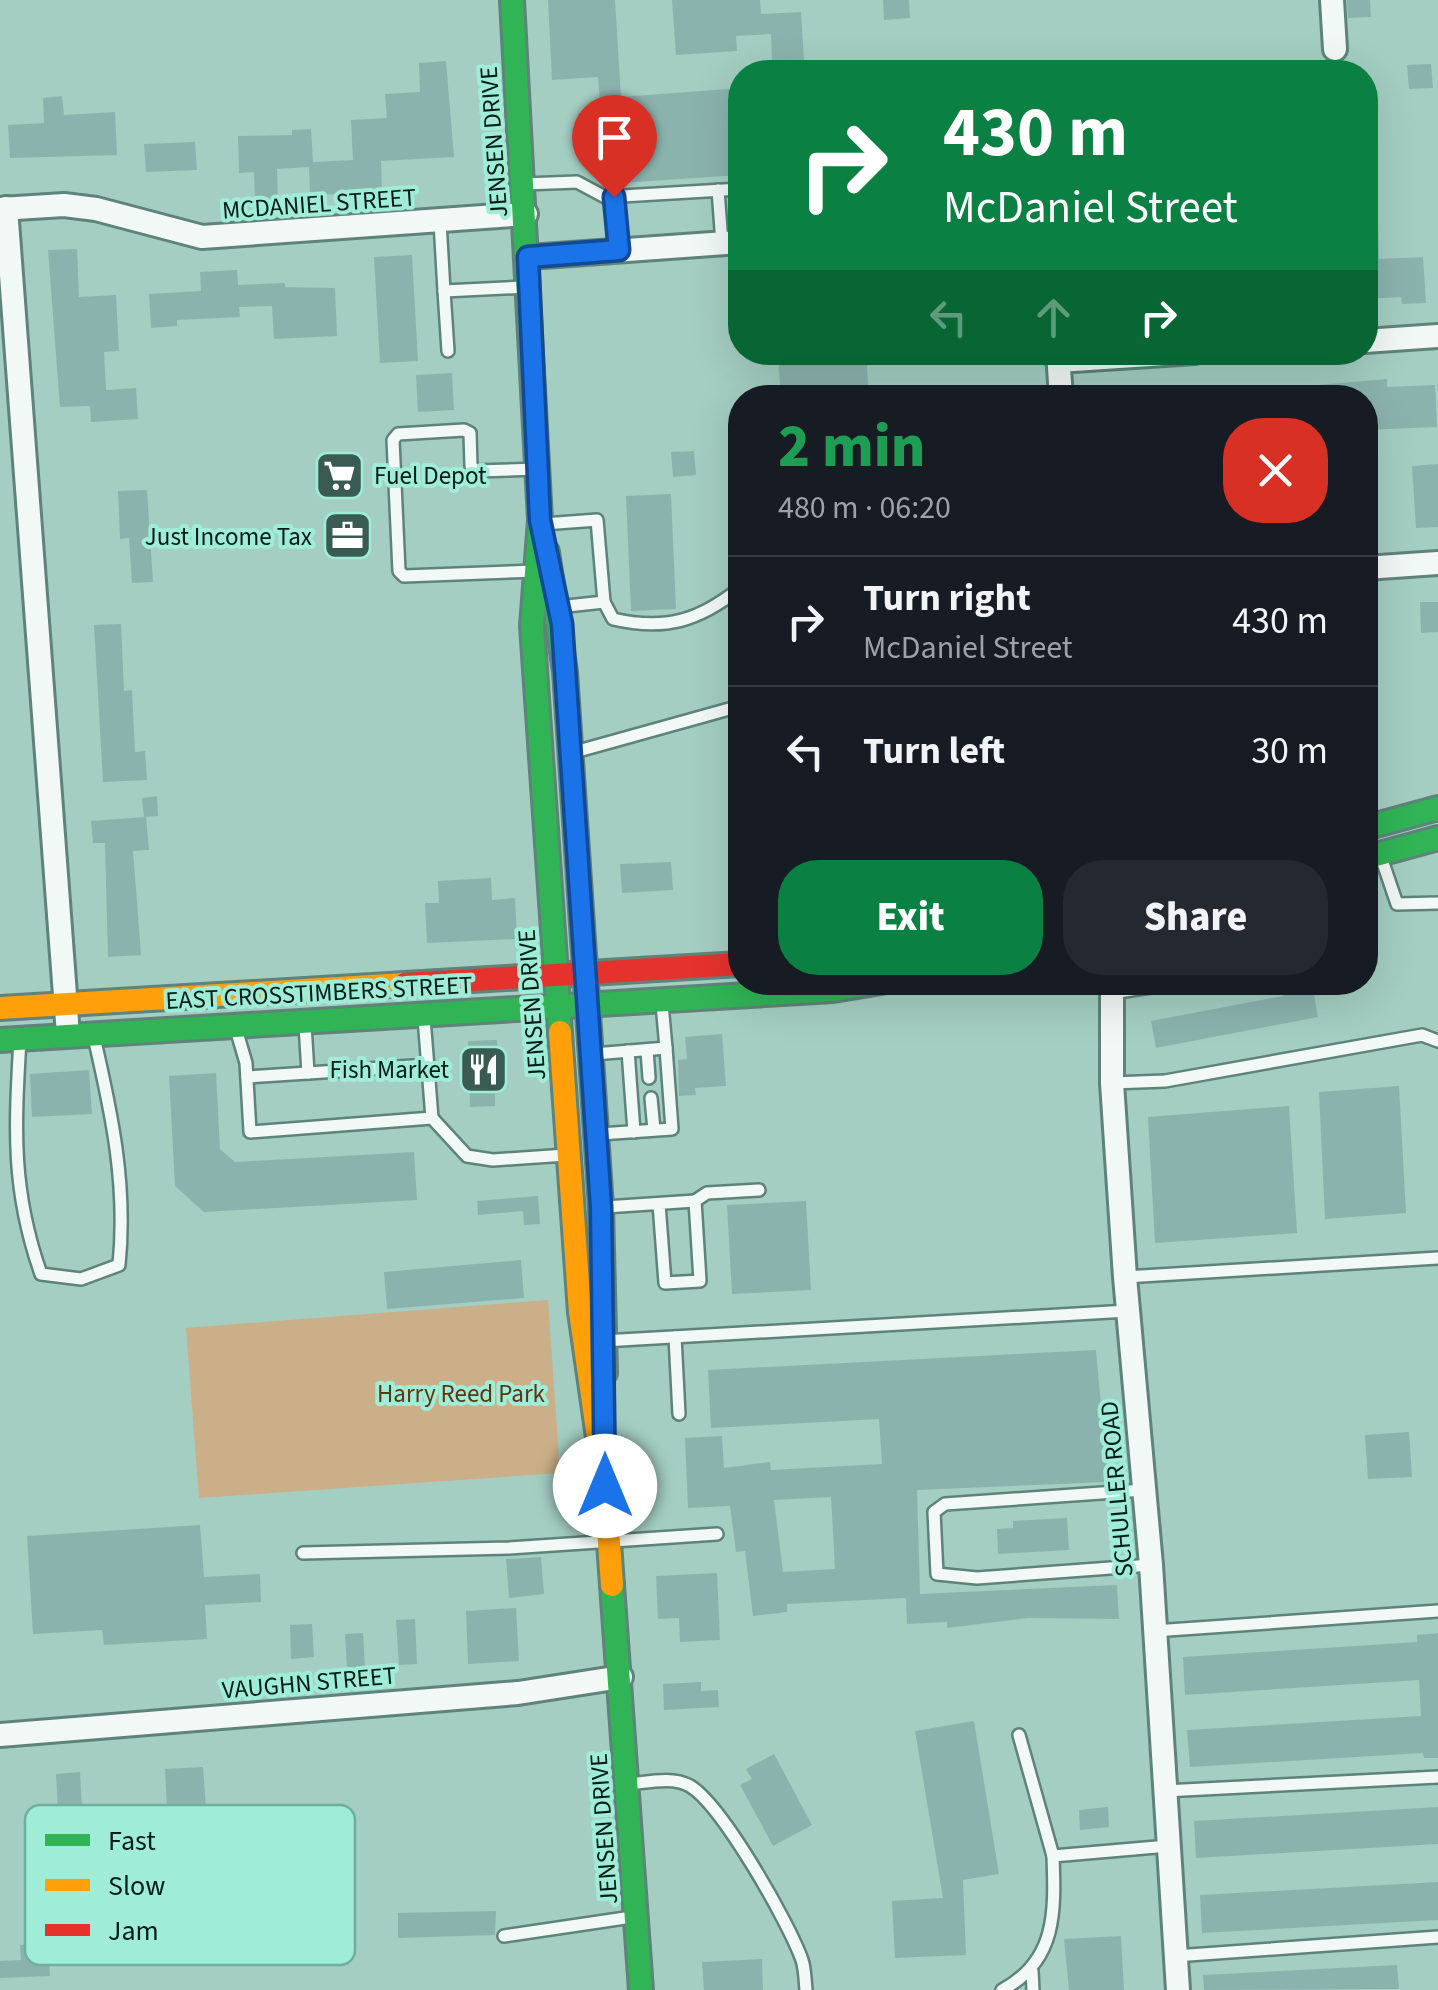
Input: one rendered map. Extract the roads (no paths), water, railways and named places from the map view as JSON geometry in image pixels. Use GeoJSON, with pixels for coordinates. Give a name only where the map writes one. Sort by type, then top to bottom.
{"type":"FeatureCollection","features":[{"type":"Feature","properties":{"kind":"main road","name":"JENSEN DRIVE"},"geometry":{"type":"LineString","coordinates":[[512,0],[540,522],[535,571],[536,673],[569,1155],[594,1341],[610,1540],[640,1990]]}},
{"type":"Feature","properties":{"kind":"main road","name":"JENSEN DRIVE"},"geometry":{"type":"LineString","coordinates":[[540,522],[558,607],[565,672],[601,1207],[594,1341]]}},
{"type":"Feature","properties":{"kind":"main road"},"geometry":{"type":"LineString","coordinates":[[536,673],[565,672]]}},
{"type":"Feature","properties":{"kind":"main road"},"geometry":{"type":"LineString","coordinates":[[1378,825],[1438,808]]}},
{"type":"Feature","properties":{"kind":"main road"},"geometry":{"type":"LineString","coordinates":[[1378,855],[1438,838]]}},
{"type":"Feature","properties":{"kind":"main road","name":"EAST CROSSTIMBERS STREET"},"geometry":{"type":"LineString","coordinates":[[0,1008],[728,965]]}},
{"type":"Feature","properties":{"kind":"main road"},"geometry":{"type":"LineString","coordinates":[[234,992],[236,1025]]}},
{"type":"Feature","properties":{"kind":"main road","name":"EAST CROSSTIMBERS STREET"},"geometry":{"type":"LineString","coordinates":[[10,1039],[728,993]]}},
{"type":"Feature","properties":{"kind":"street"},"geometry":{"type":"LineString","coordinates":[[1332,0],[1335,48]]}},
{"type":"Feature","properties":{"kind":"street","name":"MCDANIEL STREET"},"geometry":{"type":"LineString","coordinates":[[3,208],[64,204],[202,237],[526,214]]}},
{"type":"Feature","properties":{"kind":"street"},"geometry":{"type":"LineString","coordinates":[[3,208],[68,1036]]}},
{"type":"Feature","properties":{"kind":"street"},"geometry":{"type":"LineString","coordinates":[[528,257],[728,243]]}},
{"type":"Feature","properties":{"kind":"street"},"geometry":{"type":"LineString","coordinates":[[1378,340],[1438,336]]}},
{"type":"Feature","properties":{"kind":"street"},"geometry":{"type":"LineString","coordinates":[[1378,567],[1438,563]]}},
{"type":"Feature","properties":{"kind":"street","name":"SCHULLER ROAD"},"geometry":{"type":"LineString","coordinates":[[1112,995],[1112,1084],[1151,1565],[1178,1990]]}},
{"type":"Feature","properties":{"kind":"street","name":"VAUGHN STREET"},"geometry":{"type":"LineString","coordinates":[[0,1735],[518,1693],[620,1677]]}},
{"type":"Feature","properties":{"kind":"lane"},"geometry":{"type":"LineString","coordinates":[[524,184],[576,182],[596,196],[614,197],[728,190]]}},
{"type":"Feature","properties":{"kind":"lane"},"geometry":{"type":"LineString","coordinates":[[718,190],[728,231]]}},
{"type":"Feature","properties":{"kind":"lane"},"geometry":{"type":"LineString","coordinates":[[614,197],[619,250]]}},
{"type":"Feature","properties":{"kind":"lane"},"geometry":{"type":"LineString","coordinates":[[440,222],[448,351]]}},
{"type":"Feature","properties":{"kind":"lane"},"geometry":{"type":"LineString","coordinates":[[444,291],[530,287]]}},
{"type":"Feature","properties":{"kind":"lane"},"geometry":{"type":"LineString","coordinates":[[535,571],[404,576],[399,571],[393,440],[398,434],[464,430],[470,433],[472,466],[476,471],[538,469]]}},
{"type":"Feature","properties":{"kind":"lane"},"geometry":{"type":"LineString","coordinates":[[540,522],[596,520],[604,602],[613,618],[646,626],[687,622],[728,596]]}},
{"type":"Feature","properties":{"kind":"lane"},"geometry":{"type":"LineString","coordinates":[[558,607],[604,602]]}},
{"type":"Feature","properties":{"kind":"lane"},"geometry":{"type":"LineString","coordinates":[[571,753],[728,709]]}},
{"type":"Feature","properties":{"kind":"lane"},"geometry":{"type":"LineString","coordinates":[[1378,866],[1396,904],[1438,902]]}},
{"type":"Feature","properties":{"kind":"lane"},"geometry":{"type":"LineString","coordinates":[[596,1134],[672,1129],[662,998]]}},
{"type":"Feature","properties":{"kind":"lane"},"geometry":{"type":"LineString","coordinates":[[424,1014],[432,1118],[467,1156],[493,1160],[569,1155]]}},
{"type":"Feature","properties":{"kind":"lane"},"geometry":{"type":"LineString","coordinates":[[305,1021],[308,1073]]}},
{"type":"Feature","properties":{"kind":"lane"},"geometry":{"type":"LineString","coordinates":[[236,1025],[246,1077],[250,1132],[432,1118]]}},
{"type":"Feature","properties":{"kind":"lane"},"geometry":{"type":"LineString","coordinates":[[10,1039],[14,1155],[27,1234],[40,1274],[81,1279],[119,1265],[124,1220],[120,1151],[93,1033]]}},
{"type":"Feature","properties":{"kind":"lane"},"geometry":{"type":"LineString","coordinates":[[1112,1084],[1165,1081],[1422,1035],[1438,1040]]}},
{"type":"Feature","properties":{"kind":"lane"},"geometry":{"type":"LineString","coordinates":[[590,1054],[666,1048]]}},
{"type":"Feature","properties":{"kind":"lane"},"geometry":{"type":"LineString","coordinates":[[647,1050],[650,1078]]}},
{"type":"Feature","properties":{"kind":"lane"},"geometry":{"type":"LineString","coordinates":[[628,1051],[634,1132]]}},
{"type":"Feature","properties":{"kind":"lane"},"geometry":{"type":"LineString","coordinates":[[246,1077],[428,1064]]}},
{"type":"Feature","properties":{"kind":"lane"},"geometry":{"type":"LineString","coordinates":[[651,1098],[654,1130]]}},
{"type":"Feature","properties":{"kind":"lane"},"geometry":{"type":"LineString","coordinates":[[601,1207],[695,1202],[706,1193],[759,1190]]}},
{"type":"Feature","properties":{"kind":"lane"},"geometry":{"type":"LineString","coordinates":[[659,1204],[665,1283],[700,1281],[695,1202]]}},
{"type":"Feature","properties":{"kind":"lane"},"geometry":{"type":"LineString","coordinates":[[1125,1278],[1438,1258]]}},
{"type":"Feature","properties":{"kind":"lane"},"geometry":{"type":"LineString","coordinates":[[594,1341],[1128,1311]]}},
{"type":"Feature","properties":{"kind":"lane"},"geometry":{"type":"LineString","coordinates":[[675,1337],[679,1414]]}},
{"type":"Feature","properties":{"kind":"lane"},"geometry":{"type":"LineString","coordinates":[[1144,1490],[945,1504],[934,1512],[937,1574],[978,1578],[1151,1565]]}},
{"type":"Feature","properties":{"kind":"lane"},"geometry":{"type":"LineString","coordinates":[[302,1553],[508,1548],[717,1534]]}},
{"type":"Feature","properties":{"kind":"lane"},"geometry":{"type":"LineString","coordinates":[[1154,1631],[1438,1611]]}},
{"type":"Feature","properties":{"kind":"lane"},"geometry":{"type":"LineString","coordinates":[[1020,1736],[1053,1856],[1056,1915],[1032,1971],[1033,1990]]}},
{"type":"Feature","properties":{"kind":"lane"},"geometry":{"type":"LineString","coordinates":[[1164,1790],[1438,1777]]}},
{"type":"Feature","properties":{"kind":"lane"},"geometry":{"type":"LineString","coordinates":[[627,1784],[668,1780],[688,1784],[707,1800],[787,1923],[804,1964],[806,1990]]}},
{"type":"Feature","properties":{"kind":"lane"},"geometry":{"type":"LineString","coordinates":[[1053,1856],[1168,1846]]}},
{"type":"Feature","properties":{"kind":"lane"},"geometry":{"type":"LineString","coordinates":[[504,1936],[636,1916]]}},
{"type":"Feature","properties":{"kind":"lane"},"geometry":{"type":"LineString","coordinates":[[1175,1956],[1438,1937]]}},
{"type":"Feature","properties":{"kind":"lane"},"geometry":{"type":"LineString","coordinates":[[1002,1990],[1032,1971]]}},
{"type":"Feature","properties":{"kind":"place","name":"Fuel Depot"},"geometry":{"type":"Point","coordinates":[339,475]}},
{"type":"Feature","properties":{"kind":"place","name":"Just Income Tax"},"geometry":{"type":"Point","coordinates":[347,536]}},
{"type":"Feature","properties":{"kind":"place","name":"Fish Market"},"geometry":{"type":"Point","coordinates":[484,1069]}},
{"type":"Feature","properties":{"kind":"park label","name":"Harry Reed Park"},"geometry":{"type":"Point","coordinates":[461,1393]}}]}
